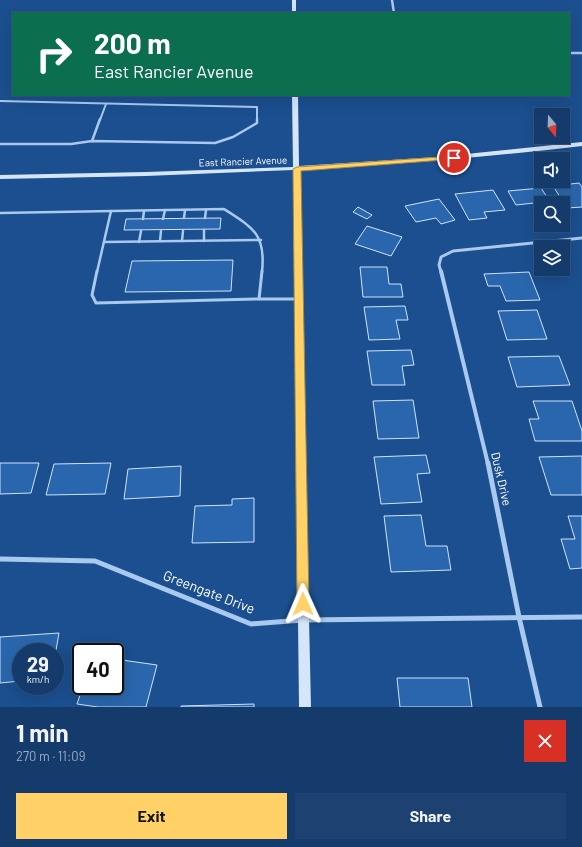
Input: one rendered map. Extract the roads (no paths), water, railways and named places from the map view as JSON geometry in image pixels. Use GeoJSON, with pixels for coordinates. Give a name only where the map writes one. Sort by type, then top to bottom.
{"type":"FeatureCollection","features":[{"type":"Feature","properties":{"kind":"street"},"geometry":{"type":"LineString","coordinates":[[294,0],[294,12]]}},
{"type":"Feature","properties":{"kind":"street"},"geometry":{"type":"LineString","coordinates":[[392,0],[394,12]]}},
{"type":"Feature","properties":{"kind":"street"},"geometry":{"type":"LineString","coordinates":[[570,53],[582,53]]}},
{"type":"Feature","properties":{"kind":"street"},"geometry":{"type":"LineString","coordinates":[[295,96],[305,707]]}},
{"type":"Feature","properties":{"kind":"street","name":"East Rancier Avenue"},"geometry":{"type":"LineString","coordinates":[[0,177],[297,169],[439,159],[582,144]]}},
{"type":"Feature","properties":{"kind":"street","name":"Dusk Drive"},"geometry":{"type":"LineString","coordinates":[[540,707],[519,617],[494,489],[439,265],[441,257],[453,251],[582,238]]}},
{"type":"Feature","properties":{"kind":"street","name":"Greengate Drive"},"geometry":{"type":"LineString","coordinates":[[0,559],[95,561],[251,624],[303,620],[582,616]]}},
{"type":"Feature","properties":{"kind":"lane"},"geometry":{"type":"LineString","coordinates":[[0,101],[257,107],[257,123],[233,137],[215,143],[92,141],[71,144],[0,144]]}},
{"type":"Feature","properties":{"kind":"lane"},"geometry":{"type":"LineString","coordinates":[[92,141],[106,104]]}},
{"type":"Feature","properties":{"kind":"lane"},"geometry":{"type":"LineString","coordinates":[[0,213],[224,209],[251,229],[261,240],[263,251],[259,299]]}},
{"type":"Feature","properties":{"kind":"lane"},"geometry":{"type":"LineString","coordinates":[[163,219],[165,210]]}},
{"type":"Feature","properties":{"kind":"lane"},"geometry":{"type":"LineString","coordinates":[[184,218],[185,210]]}},
{"type":"Feature","properties":{"kind":"lane"},"geometry":{"type":"LineString","coordinates":[[205,218],[206,210]]}},
{"type":"Feature","properties":{"kind":"lane"},"geometry":{"type":"LineString","coordinates":[[143,219],[144,211]]}},
{"type":"Feature","properties":{"kind":"lane"},"geometry":{"type":"LineString","coordinates":[[110,212],[92,295],[96,303],[299,299]]}},
{"type":"Feature","properties":{"kind":"lane"},"geometry":{"type":"LineString","coordinates":[[204,230],[204,241]]}},
{"type":"Feature","properties":{"kind":"lane"},"geometry":{"type":"LineString","coordinates":[[139,242],[141,231]]}},
{"type":"Feature","properties":{"kind":"lane"},"geometry":{"type":"LineString","coordinates":[[160,241],[161,231]]}},
{"type":"Feature","properties":{"kind":"lane"},"geometry":{"type":"LineString","coordinates":[[182,241],[183,231]]}},
{"type":"Feature","properties":{"kind":"lane"},"geometry":{"type":"LineString","coordinates":[[104,242],[261,240]]}}]}
